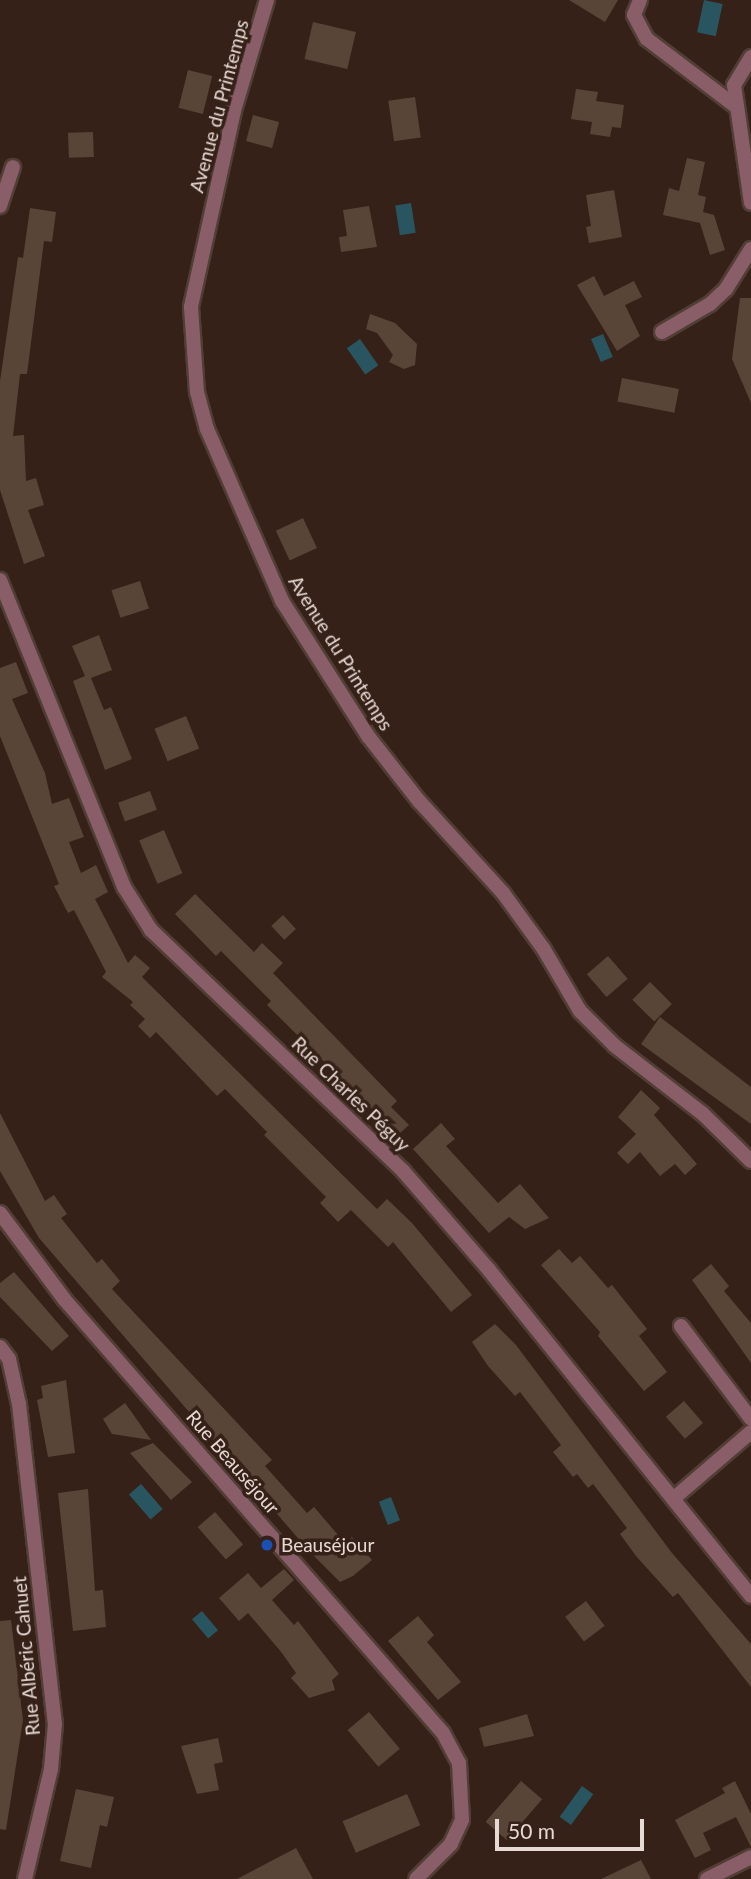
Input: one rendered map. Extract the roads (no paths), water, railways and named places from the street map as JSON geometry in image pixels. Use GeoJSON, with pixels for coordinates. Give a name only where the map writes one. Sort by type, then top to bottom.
{"type":"FeatureCollection","features":[{"type":"Feature","properties":{"kind":"street","name":"Avenue du Printemps"},"geometry":{"type":"LineString","coordinates":[[267,0],[234,111],[191,307],[197,391],[207,429],[282,601],[368,736],[419,801],[503,893],[543,947],[580,1011],[615,1046],[703,1114],[751,1161]]}},
{"type":"Feature","properties":{"kind":"street"},"geometry":{"type":"LineString","coordinates":[[640,0],[634,15],[647,39],[734,105]]}},
{"type":"Feature","properties":{"kind":"street"},"geometry":{"type":"LineString","coordinates":[[751,57],[734,85],[734,105],[751,203]]}},
{"type":"Feature","properties":{"kind":"street"},"geometry":{"type":"LineString","coordinates":[[0,206],[13,167]]}},
{"type":"Feature","properties":{"kind":"street"},"geometry":{"type":"LineString","coordinates":[[662,332],[710,304],[726,289],[751,249]]}},
{"type":"Feature","properties":{"kind":"street","name":"Rue Charles Péguy"},"geometry":{"type":"LineString","coordinates":[[0,580],[124,887],[151,930],[403,1171],[489,1270],[751,1595]]}},
{"type":"Feature","properties":{"kind":"street","name":"Rue Beauséjour"},"geometry":{"type":"LineString","coordinates":[[0,1213],[64,1299],[443,1733],[459,1763],[462,1820],[451,1844],[416,1879]]}},
{"type":"Feature","properties":{"kind":"street"},"geometry":{"type":"LineString","coordinates":[[681,1326],[751,1419]]}},
{"type":"Feature","properties":{"kind":"street","name":"Rue Albéric Cahuet"},"geometry":{"type":"LineString","coordinates":[[0,1347],[9,1359],[19,1404],[55,1724],[51,1769],[25,1879]]}},
{"type":"Feature","properties":{"kind":"street"},"geometry":{"type":"LineString","coordinates":[[673,1499],[751,1432]]}},
{"type":"Feature","properties":{"kind":"street"},"geometry":{"type":"LineString","coordinates":[[707,1879],[751,1857]]}},
{"type":"Feature","properties":{"kind":"water"},"geometry":{"type":"Polygon","coordinates":[[[704,0],[723,4],[716,36],[697,32],[704,0]]]}},
{"type":"Feature","properties":{"kind":"water"},"geometry":{"type":"Polygon","coordinates":[[[411,203],[416,233],[400,235],[395,206],[411,203]]]}},
{"type":"Feature","properties":{"kind":"water"},"geometry":{"type":"Polygon","coordinates":[[[603,334],[613,357],[601,362],[591,339],[603,334]]]}},
{"type":"Feature","properties":{"kind":"water"},"geometry":{"type":"Polygon","coordinates":[[[360,339],[378,365],[365,374],[347,348],[360,339]]]}},
{"type":"Feature","properties":{"kind":"water"},"geometry":{"type":"Polygon","coordinates":[[[141,1484],[163,1509],[151,1519],[129,1494],[141,1484]]]}},
{"type":"Feature","properties":{"kind":"water"},"geometry":{"type":"Polygon","coordinates":[[[391,1497],[400,1520],[388,1525],[379,1502],[391,1497]]]}},
{"type":"Feature","properties":{"kind":"water"},"geometry":{"type":"Polygon","coordinates":[[[202,1611],[218,1630],[208,1639],[192,1619],[202,1611]]]}},
{"type":"Feature","properties":{"kind":"water"},"geometry":{"type":"Polygon","coordinates":[[[582,1786],[593,1794],[571,1825],[560,1817],[582,1786]]]}},
{"type":"Feature","properties":{"kind":"place","name":"Beauséjour"},"geometry":{"type":"Point","coordinates":[267,1545]}}]}
